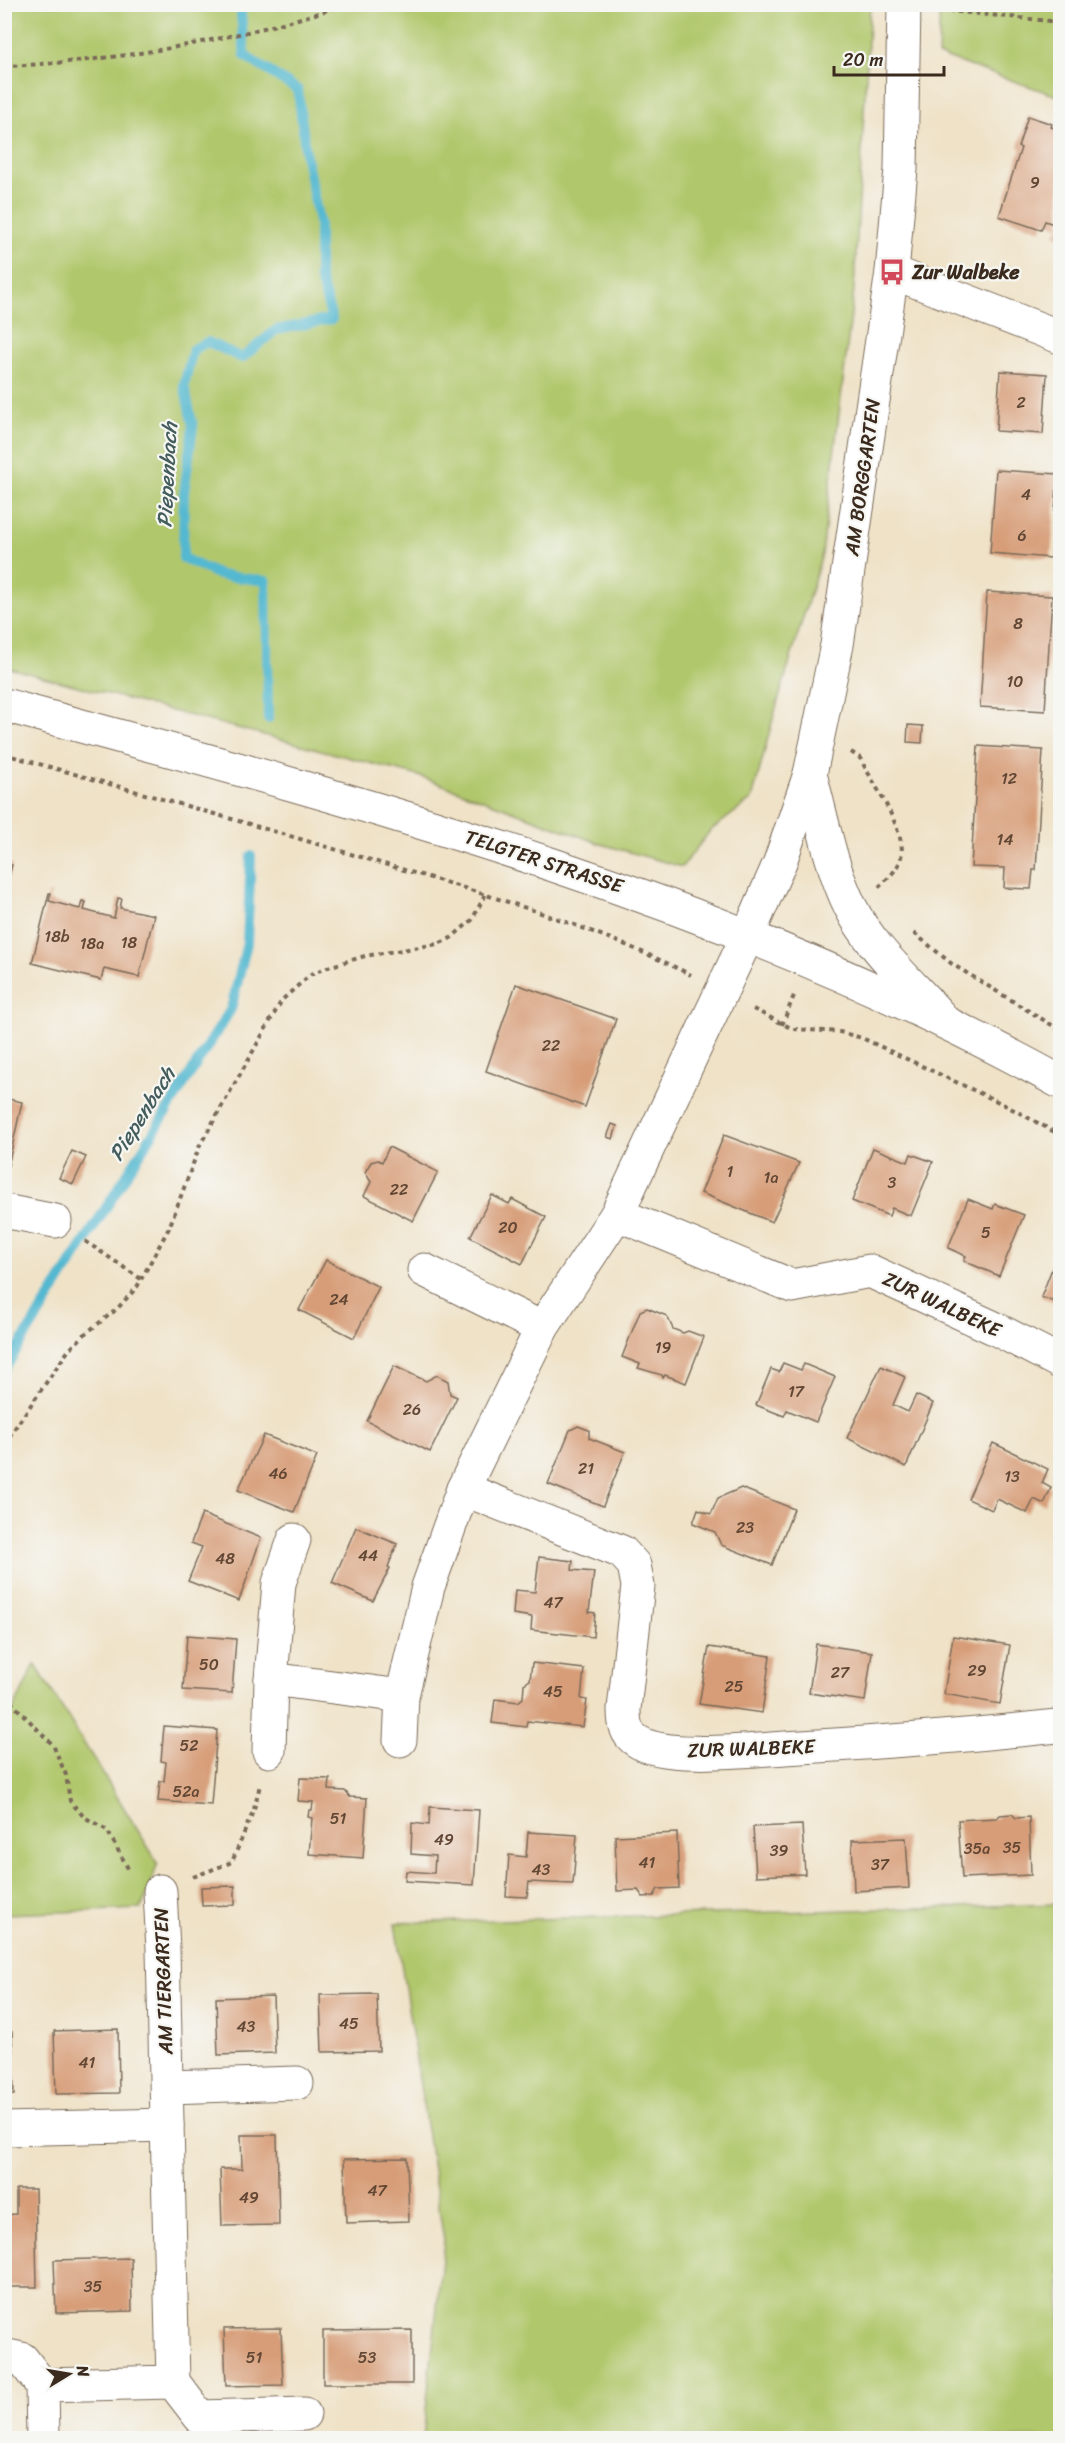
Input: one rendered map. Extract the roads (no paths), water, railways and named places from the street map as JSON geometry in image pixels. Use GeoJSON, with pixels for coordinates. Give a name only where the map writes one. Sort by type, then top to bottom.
{"type":"FeatureCollection","features":[{"type":"Feature","properties":{"kind":"street","name":"AM BORGGARTEN"},"geometry":{"type":"LineString","coordinates":[[748,935],[780,862],[810,774],[837,645],[892,272],[901,157],[904,6]]}},
{"type":"Feature","properties":{"kind":"street"},"geometry":{"type":"LineString","coordinates":[[892,272],[1060,337]]}},
{"type":"Feature","properties":{"kind":"street","name":"TELGTER STRASSE"},"geometry":{"type":"LineString","coordinates":[[4,705],[276,778],[500,845],[636,892],[748,935],[947,1024],[1060,1082]]}},
{"type":"Feature","properties":{"kind":"street"},"geometry":{"type":"LineString","coordinates":[[810,774],[839,878],[850,907],[864,929],[947,1024]]}},
{"type":"Feature","properties":{"kind":"street"},"geometry":{"type":"LineString","coordinates":[[400,1740],[402,1696],[428,1587],[463,1488],[542,1329],[616,1214],[748,935]]}},
{"type":"Feature","properties":{"kind":"street"},"geometry":{"type":"LineString","coordinates":[[4,1211],[56,1221]]}},
{"type":"Feature","properties":{"kind":"street","name":"ZUR WALBEKE"},"geometry":{"type":"LineString","coordinates":[[616,1214],[792,1286],[870,1271],[994,1328],[1060,1362]]}},
{"type":"Feature","properties":{"kind":"street"},"geometry":{"type":"LineString","coordinates":[[424,1270],[542,1329]]}},
{"type":"Feature","properties":{"kind":"street","name":"ZUR WALBEKE"},"geometry":{"type":"LineString","coordinates":[[463,1488],[622,1552],[634,1565],[638,1586],[624,1709],[627,1729],[638,1742],[661,1748],[704,1752],[932,1740],[1057,1726]]}},
{"type":"Feature","properties":{"kind":"street"},"geometry":{"type":"LineString","coordinates":[[269,1751],[279,1583],[294,1540]]}},
{"type":"Feature","properties":{"kind":"street"},"geometry":{"type":"LineString","coordinates":[[272,1679],[402,1696]]}},
{"type":"Feature","properties":{"kind":"street","name":"AM TIERGARTEN"},"geometry":{"type":"LineString","coordinates":[[159,1891],[173,2382]]}},
{"type":"Feature","properties":{"kind":"street"},"geometry":{"type":"LineString","coordinates":[[166,2087],[297,2083]]}},
{"type":"Feature","properties":{"kind":"street"},"geometry":{"type":"LineString","coordinates":[[4,2129],[167,2125]]}},
{"type":"Feature","properties":{"kind":"street"},"geometry":{"type":"LineString","coordinates":[[4,2355],[22,2360],[42,2385],[43,2439]]}},
{"type":"Feature","properties":{"kind":"street"},"geometry":{"type":"LineString","coordinates":[[42,2385],[173,2382],[200,2417],[304,2414]]}},
{"type":"Feature","properties":{"kind":"waterway","name":"Piepenbach"},"geometry":{"type":"LineString","coordinates":[[240,4],[245,56],[298,90],[306,157],[319,222],[319,276],[332,319],[276,330],[242,358],[208,342],[193,349],[184,385],[193,426],[184,493],[183,558],[219,575],[266,581],[268,719]]}},
{"type":"Feature","properties":{"kind":"waterway","name":"Piepenbach"},"geometry":{"type":"LineString","coordinates":[[4,1370],[231,1009],[247,943],[251,856]]}},
{"type":"Feature","properties":{"kind":"place","name":"Zur Walbeke"},"geometry":{"type":"Point","coordinates":[892,272]}}]}
